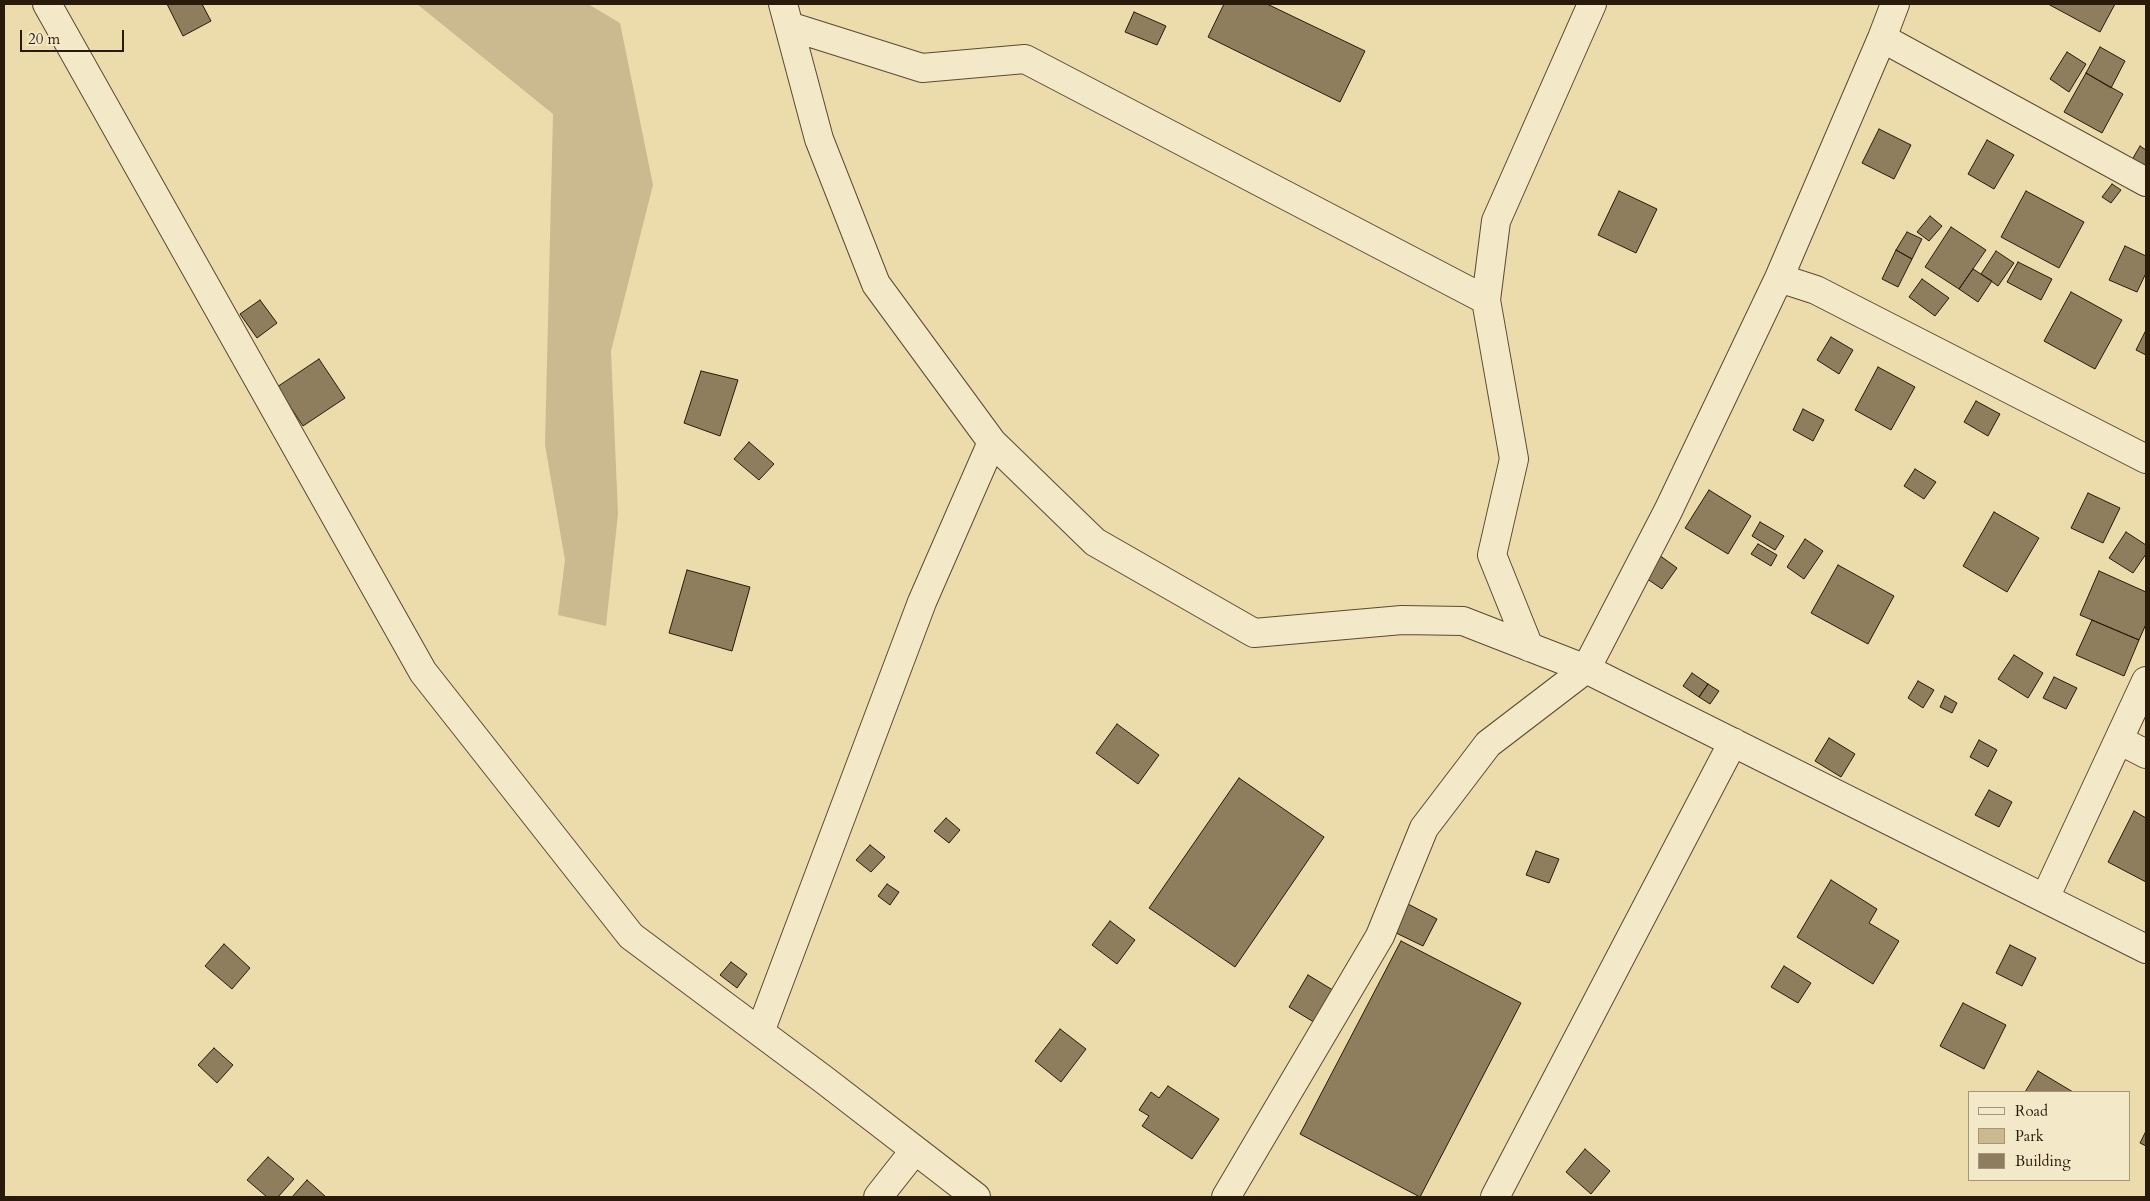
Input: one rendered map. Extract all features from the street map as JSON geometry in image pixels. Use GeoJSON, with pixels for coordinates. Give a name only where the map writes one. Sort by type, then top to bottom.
{"type":"FeatureCollection","features":[{"type":"Feature","properties":{"kind":"street"},"geometry":{"type":"LineString","coordinates":[[47,4],[423,672],[631,936],[976,1197]]}},
{"type":"Feature","properties":{"kind":"street"},"geometry":{"type":"LineString","coordinates":[[1529,647],[1492,555],[1514,459],[1486,300],[1496,221],[1592,4]]}},
{"type":"Feature","properties":{"kind":"street"},"geometry":{"type":"LineString","coordinates":[[1226,1197],[1380,936],[1424,828],[1488,744],[1586,669],[1668,511],[1779,278],[1895,4]]}},
{"type":"Feature","properties":{"kind":"street"},"geometry":{"type":"LineString","coordinates":[[786,15],[922,68],[1025,59],[1486,300]]}},
{"type":"Feature","properties":{"kind":"street"},"geometry":{"type":"LineString","coordinates":[[786,15],[819,139],[876,284],[992,442],[1095,542],[1254,633],[1402,620],[1463,622],[1586,669],[2146,949]]}},
{"type":"Feature","properties":{"kind":"street"},"geometry":{"type":"LineString","coordinates":[[1882,38],[2146,182]]}},
{"type":"Feature","properties":{"kind":"street"},"geometry":{"type":"LineString","coordinates":[[1779,278],[1816,290],[2146,459]]}},
{"type":"Feature","properties":{"kind":"street"},"geometry":{"type":"LineString","coordinates":[[760,1032],[922,602],[992,442]]}},
{"type":"Feature","properties":{"kind":"street"},"geometry":{"type":"LineString","coordinates":[[2046,898],[2146,681]]}},
{"type":"Feature","properties":{"kind":"street"},"geometry":{"type":"LineString","coordinates":[[2119,740],[2146,754]]}},
{"type":"Feature","properties":{"kind":"street"},"geometry":{"type":"LineString","coordinates":[[1495,1197],[1733,742]]}},
{"type":"Feature","properties":{"kind":"street"},"geometry":{"type":"LineString","coordinates":[[878,1197],[915,1150]]}},
{"type":"Feature","properties":{"kind":"green space"},"geometry":{"type":"Polygon","coordinates":[[[417,4],[588,4],[620,23],[653,185],[611,351],[618,514],[606,626],[558,615],[565,560],[545,445],[553,114],[417,4]]]}},
{"type":"Feature","properties":{"kind":"building"},"geometry":{"type":"Polygon","coordinates":[[[167,4],[202,4],[211,21],[183,36],[167,4]]]}},
{"type":"Feature","properties":{"kind":"building"},"geometry":{"type":"Polygon","coordinates":[[[1224,4],[1267,4],[1365,51],[1340,102],[1208,37],[1224,4]]]}},
{"type":"Feature","properties":{"kind":"building"},"geometry":{"type":"Polygon","coordinates":[[[2048,4],[2115,4],[2100,32],[2048,4]]]}},
{"type":"Feature","properties":{"kind":"building"},"geometry":{"type":"Polygon","coordinates":[[[1134,12],[1166,26],[1157,45],[1125,32],[1134,12]]]}},
{"type":"Feature","properties":{"kind":"building"},"geometry":{"type":"Polygon","coordinates":[[[2100,47],[2125,61],[2111,88],[2086,73],[2100,47]]]}},
{"type":"Feature","properties":{"kind":"building"},"geometry":{"type":"Polygon","coordinates":[[[2067,52],[2086,64],[2069,92],[2050,79],[2067,52]]]}},
{"type":"Feature","properties":{"kind":"building"},"geometry":{"type":"Polygon","coordinates":[[[2086,73],[2123,94],[2102,133],[2064,112],[2086,73]]]}},
{"type":"Feature","properties":{"kind":"building"},"geometry":{"type":"Polygon","coordinates":[[[1879,129],[1911,145],[1894,179],[1862,163],[1879,129]]]}},
{"type":"Feature","properties":{"kind":"building"},"geometry":{"type":"Polygon","coordinates":[[[1987,140],[2014,155],[1994,189],[1968,174],[1987,140]]]}},
{"type":"Feature","properties":{"kind":"building"},"geometry":{"type":"Polygon","coordinates":[[[2140,146],[2146,150],[2146,175],[2129,165],[2140,146]]]}},
{"type":"Feature","properties":{"kind":"building"},"geometry":{"type":"Polygon","coordinates":[[[2112,184],[2121,190],[2111,203],[2102,197],[2112,184]]]}},
{"type":"Feature","properties":{"kind":"building"},"geometry":{"type":"Polygon","coordinates":[[[1619,191],[1657,209],[1636,253],[1598,235],[1619,191]]]}},
{"type":"Feature","properties":{"kind":"building"},"geometry":{"type":"Polygon","coordinates":[[[2026,191],[2084,222],[2059,268],[2001,237],[2026,191]]]}},
{"type":"Feature","properties":{"kind":"building"},"geometry":{"type":"Polygon","coordinates":[[[1930,216],[1942,226],[1929,241],[1917,232],[1930,216]]]}},
{"type":"Feature","properties":{"kind":"building"},"geometry":{"type":"Polygon","coordinates":[[[1951,227],[1986,250],[1959,289],[1925,267],[1951,227]]]}},
{"type":"Feature","properties":{"kind":"building"},"geometry":{"type":"Polygon","coordinates":[[[1907,232],[1922,239],[1912,259],[1896,250],[1907,232]]]}},
{"type":"Feature","properties":{"kind":"building"},"geometry":{"type":"Polygon","coordinates":[[[2125,246],[2146,256],[2146,273],[2137,292],[2109,280],[2125,246]]]}},
{"type":"Feature","properties":{"kind":"building"},"geometry":{"type":"Polygon","coordinates":[[[1896,250],[1912,259],[1898,287],[1882,279],[1896,250]]]}},
{"type":"Feature","properties":{"kind":"building"},"geometry":{"type":"Polygon","coordinates":[[[1996,251],[2014,263],[1998,286],[1981,274],[1996,251]]]}},
{"type":"Feature","properties":{"kind":"building"},"geometry":{"type":"Polygon","coordinates":[[[2018,262],[2052,279],[2041,300],[2007,282],[2018,262]]]}},
{"type":"Feature","properties":{"kind":"building"},"geometry":{"type":"Polygon","coordinates":[[[1973,269],[1992,281],[1978,302],[1959,289],[1973,269]]]}},
{"type":"Feature","properties":{"kind":"building"},"geometry":{"type":"Polygon","coordinates":[[[1922,279],[1949,298],[1935,316],[1909,297],[1922,279]]]}},
{"type":"Feature","properties":{"kind":"building"},"geometry":{"type":"Polygon","coordinates":[[[2071,292],[2122,320],[2095,369],[2044,341],[2071,292]]]}},
{"type":"Feature","properties":{"kind":"building"},"geometry":{"type":"Polygon","coordinates":[[[260,300],[277,323],[257,338],[240,314],[260,300]]]}},
{"type":"Feature","properties":{"kind":"building"},"geometry":{"type":"Polygon","coordinates":[[[2146,330],[2146,355],[2136,350],[2146,330]]]}},
{"type":"Feature","properties":{"kind":"building"},"geometry":{"type":"Polygon","coordinates":[[[1831,337],[1853,350],[1839,374],[1817,360],[1831,337]]]}},
{"type":"Feature","properties":{"kind":"building"},"geometry":{"type":"Polygon","coordinates":[[[319,359],[345,398],[303,426],[277,387],[319,359]]]}},
{"type":"Feature","properties":{"kind":"building"},"geometry":{"type":"Polygon","coordinates":[[[1878,367],[1915,387],[1891,430],[1855,410],[1878,367]]]}},
{"type":"Feature","properties":{"kind":"building"},"geometry":{"type":"Polygon","coordinates":[[[701,371],[738,380],[720,436],[684,423],[701,371]]]}},
{"type":"Feature","properties":{"kind":"building"},"geometry":{"type":"Polygon","coordinates":[[[1976,401],[2000,414],[1988,436],[1964,422],[1976,401]]]}},
{"type":"Feature","properties":{"kind":"building"},"geometry":{"type":"Polygon","coordinates":[[[1803,409],[1824,420],[1813,441],[1793,430],[1803,409]]]}},
{"type":"Feature","properties":{"kind":"building"},"geometry":{"type":"Polygon","coordinates":[[[749,442],[774,464],[759,480],[734,459],[749,442]]]}},
{"type":"Feature","properties":{"kind":"building"},"geometry":{"type":"Polygon","coordinates":[[[1915,469],[1936,482],[1924,499],[1904,486],[1915,469]]]}},
{"type":"Feature","properties":{"kind":"building"},"geometry":{"type":"Polygon","coordinates":[[[1709,490],[1751,516],[1728,554],[1685,528],[1709,490]]]}},
{"type":"Feature","properties":{"kind":"building"},"geometry":{"type":"Polygon","coordinates":[[[2088,493],[2120,508],[2103,543],[2071,528],[2088,493]]]}},
{"type":"Feature","properties":{"kind":"building"},"geometry":{"type":"Polygon","coordinates":[[[1994,512],[2039,538],[2007,592],[1963,566],[1994,512]]]}},
{"type":"Feature","properties":{"kind":"building"},"geometry":{"type":"Polygon","coordinates":[[[1760,522],[1784,536],[1775,550],[1752,536],[1760,522]]]}},
{"type":"Feature","properties":{"kind":"building"},"geometry":{"type":"Polygon","coordinates":[[[2126,532],[2146,545],[2146,554],[2133,573],[2109,558],[2126,532]]]}},
{"type":"Feature","properties":{"kind":"building"},"geometry":{"type":"Polygon","coordinates":[[[1805,539],[1823,551],[1804,579],[1787,567],[1805,539]]]}},
{"type":"Feature","properties":{"kind":"building"},"geometry":{"type":"Polygon","coordinates":[[[1758,544],[1777,555],[1771,566],[1751,554],[1758,544]]]}},
{"type":"Feature","properties":{"kind":"building"},"geometry":{"type":"Polygon","coordinates":[[[1659,555],[1677,568],[1662,589],[1643,576],[1659,555]]]}},
{"type":"Feature","properties":{"kind":"building"},"geometry":{"type":"Polygon","coordinates":[[[1838,565],[1894,596],[1868,644],[1811,613],[1838,565]]]}},
{"type":"Feature","properties":{"kind":"building"},"geometry":{"type":"Polygon","coordinates":[[[687,570],[750,587],[732,651],[669,633],[687,570]]]}},
{"type":"Feature","properties":{"kind":"building"},"geometry":{"type":"Polygon","coordinates":[[[2099,571],[2146,592],[2146,624],[2139,640],[2080,615],[2099,571]]]}},
{"type":"Feature","properties":{"kind":"building"},"geometry":{"type":"Polygon","coordinates":[[[2092,620],[2139,640],[2124,676],[2076,655],[2092,620]]]}},
{"type":"Feature","properties":{"kind":"building"},"geometry":{"type":"Polygon","coordinates":[[[2014,655],[2043,673],[2028,698],[1998,679],[2014,655]]]}},
{"type":"Feature","properties":{"kind":"building"},"geometry":{"type":"Polygon","coordinates":[[[1692,673],[1708,684],[1699,697],[1683,686],[1692,673]]]}},
{"type":"Feature","properties":{"kind":"building"},"geometry":{"type":"Polygon","coordinates":[[[2054,677],[2077,688],[2066,709],[2043,698],[2054,677]]]}},
{"type":"Feature","properties":{"kind":"building"},"geometry":{"type":"Polygon","coordinates":[[[1918,681],[1934,690],[1923,708],[1908,698],[1918,681]]]}},
{"type":"Feature","properties":{"kind":"building"},"geometry":{"type":"Polygon","coordinates":[[[1708,684],[1719,691],[1710,704],[1699,697],[1708,684]]]}},
{"type":"Feature","properties":{"kind":"building"},"geometry":{"type":"Polygon","coordinates":[[[1945,696],[1957,703],[1952,713],[1940,707],[1945,696]]]}},
{"type":"Feature","properties":{"kind":"building"},"geometry":{"type":"Polygon","coordinates":[[[1117,724],[1159,755],[1138,784],[1096,753],[1117,724]]]}},
{"type":"Feature","properties":{"kind":"building"},"geometry":{"type":"Polygon","coordinates":[[[1829,738],[1855,754],[1841,777],[1815,761],[1829,738]]]}},
{"type":"Feature","properties":{"kind":"building"},"geometry":{"type":"Polygon","coordinates":[[[1979,740],[1997,750],[1988,767],[1970,757],[1979,740]]]}},
{"type":"Feature","properties":{"kind":"building"},"geometry":{"type":"Polygon","coordinates":[[[1239,778],[1324,837],[1235,967],[1149,908],[1239,778]]]}},
{"type":"Feature","properties":{"kind":"building"},"geometry":{"type":"Polygon","coordinates":[[[1989,790],[2012,802],[1999,827],[1975,815],[1989,790]]]}},
{"type":"Feature","properties":{"kind":"building"},"geometry":{"type":"Polygon","coordinates":[[[2134,811],[2146,818],[2146,882],[2108,862],[2134,811]]]}},
{"type":"Feature","properties":{"kind":"building"},"geometry":{"type":"Polygon","coordinates":[[[946,818],[960,830],[949,843],[934,831],[946,818]]]}},
{"type":"Feature","properties":{"kind":"building"},"geometry":{"type":"Polygon","coordinates":[[[870,845],[885,857],[871,872],[856,860],[870,845]]]}},
{"type":"Feature","properties":{"kind":"building"},"geometry":{"type":"Polygon","coordinates":[[[1536,851],[1559,859],[1549,883],[1526,875],[1536,851]]]}},
{"type":"Feature","properties":{"kind":"building"},"geometry":{"type":"Polygon","coordinates":[[[1831,880],[1877,909],[1869,923],[1899,941],[1873,984],[1797,937],[1831,880]]]}},
{"type":"Feature","properties":{"kind":"building"},"geometry":{"type":"Polygon","coordinates":[[[887,884],[899,892],[890,905],[878,896],[887,884]]]}},
{"type":"Feature","properties":{"kind":"building"},"geometry":{"type":"Polygon","coordinates":[[[1406,903],[1437,919],[1423,946],[1392,931],[1406,903]]]}},
{"type":"Feature","properties":{"kind":"building"},"geometry":{"type":"Polygon","coordinates":[[[1110,921],[1135,940],[1117,964],[1092,945],[1110,921]]]}},
{"type":"Feature","properties":{"kind":"building"},"geometry":{"type":"Polygon","coordinates":[[[1401,941],[1521,1003],[1420,1197],[1300,1134],[1401,941]]]}},
{"type":"Feature","properties":{"kind":"building"},"geometry":{"type":"Polygon","coordinates":[[[224,944],[250,968],[232,989],[205,966],[224,944]]]}},
{"type":"Feature","properties":{"kind":"building"},"geometry":{"type":"Polygon","coordinates":[[[2010,945],[2036,958],[2022,986],[1996,973],[2010,945]]]}},
{"type":"Feature","properties":{"kind":"building"},"geometry":{"type":"Polygon","coordinates":[[[731,962],[747,974],[737,988],[720,975],[731,962]]]}},
{"type":"Feature","properties":{"kind":"building"},"geometry":{"type":"Polygon","coordinates":[[[1784,966],[1811,983],[1798,1003],[1771,987],[1784,966]]]}},
{"type":"Feature","properties":{"kind":"building"},"geometry":{"type":"Polygon","coordinates":[[[1308,975],[1336,992],[1317,1024],[1289,1007],[1308,975]]]}},
{"type":"Feature","properties":{"kind":"building"},"geometry":{"type":"Polygon","coordinates":[[[1963,1003],[2006,1025],[1984,1069],[1940,1046],[1963,1003]]]}},
{"type":"Feature","properties":{"kind":"building"},"geometry":{"type":"Polygon","coordinates":[[[1060,1029],[1086,1049],[1061,1082],[1035,1061],[1060,1029]]]}},
{"type":"Feature","properties":{"kind":"building"},"geometry":{"type":"Polygon","coordinates":[[[214,1048],[233,1065],[217,1083],[198,1065],[214,1048]]]}},
{"type":"Feature","properties":{"kind":"building"},"geometry":{"type":"Polygon","coordinates":[[[2038,1071],[2071,1091],[2026,1091],[2038,1071]]]}},
{"type":"Feature","properties":{"kind":"building"},"geometry":{"type":"Polygon","coordinates":[[[1168,1086],[1219,1119],[1192,1159],[1142,1126],[1149,1116],[1139,1110],[1151,1092],[1159,1098],[1168,1086]]]}},
{"type":"Feature","properties":{"kind":"building"},"geometry":{"type":"Polygon","coordinates":[[[2146,1131],[2146,1146],[2140,1143],[2146,1131]]]}},
{"type":"Feature","properties":{"kind":"building"},"geometry":{"type":"Polygon","coordinates":[[[1585,1149],[1610,1171],[1591,1194],[1566,1172],[1585,1149]]]}},
{"type":"Feature","properties":{"kind":"building"},"geometry":{"type":"Polygon","coordinates":[[[268,1157],[294,1179],[278,1197],[267,1197],[247,1180],[268,1157]]]}},
{"type":"Feature","properties":{"kind":"building"},"geometry":{"type":"Polygon","coordinates":[[[307,1180],[326,1197],[292,1197],[307,1180]]]}}]}
